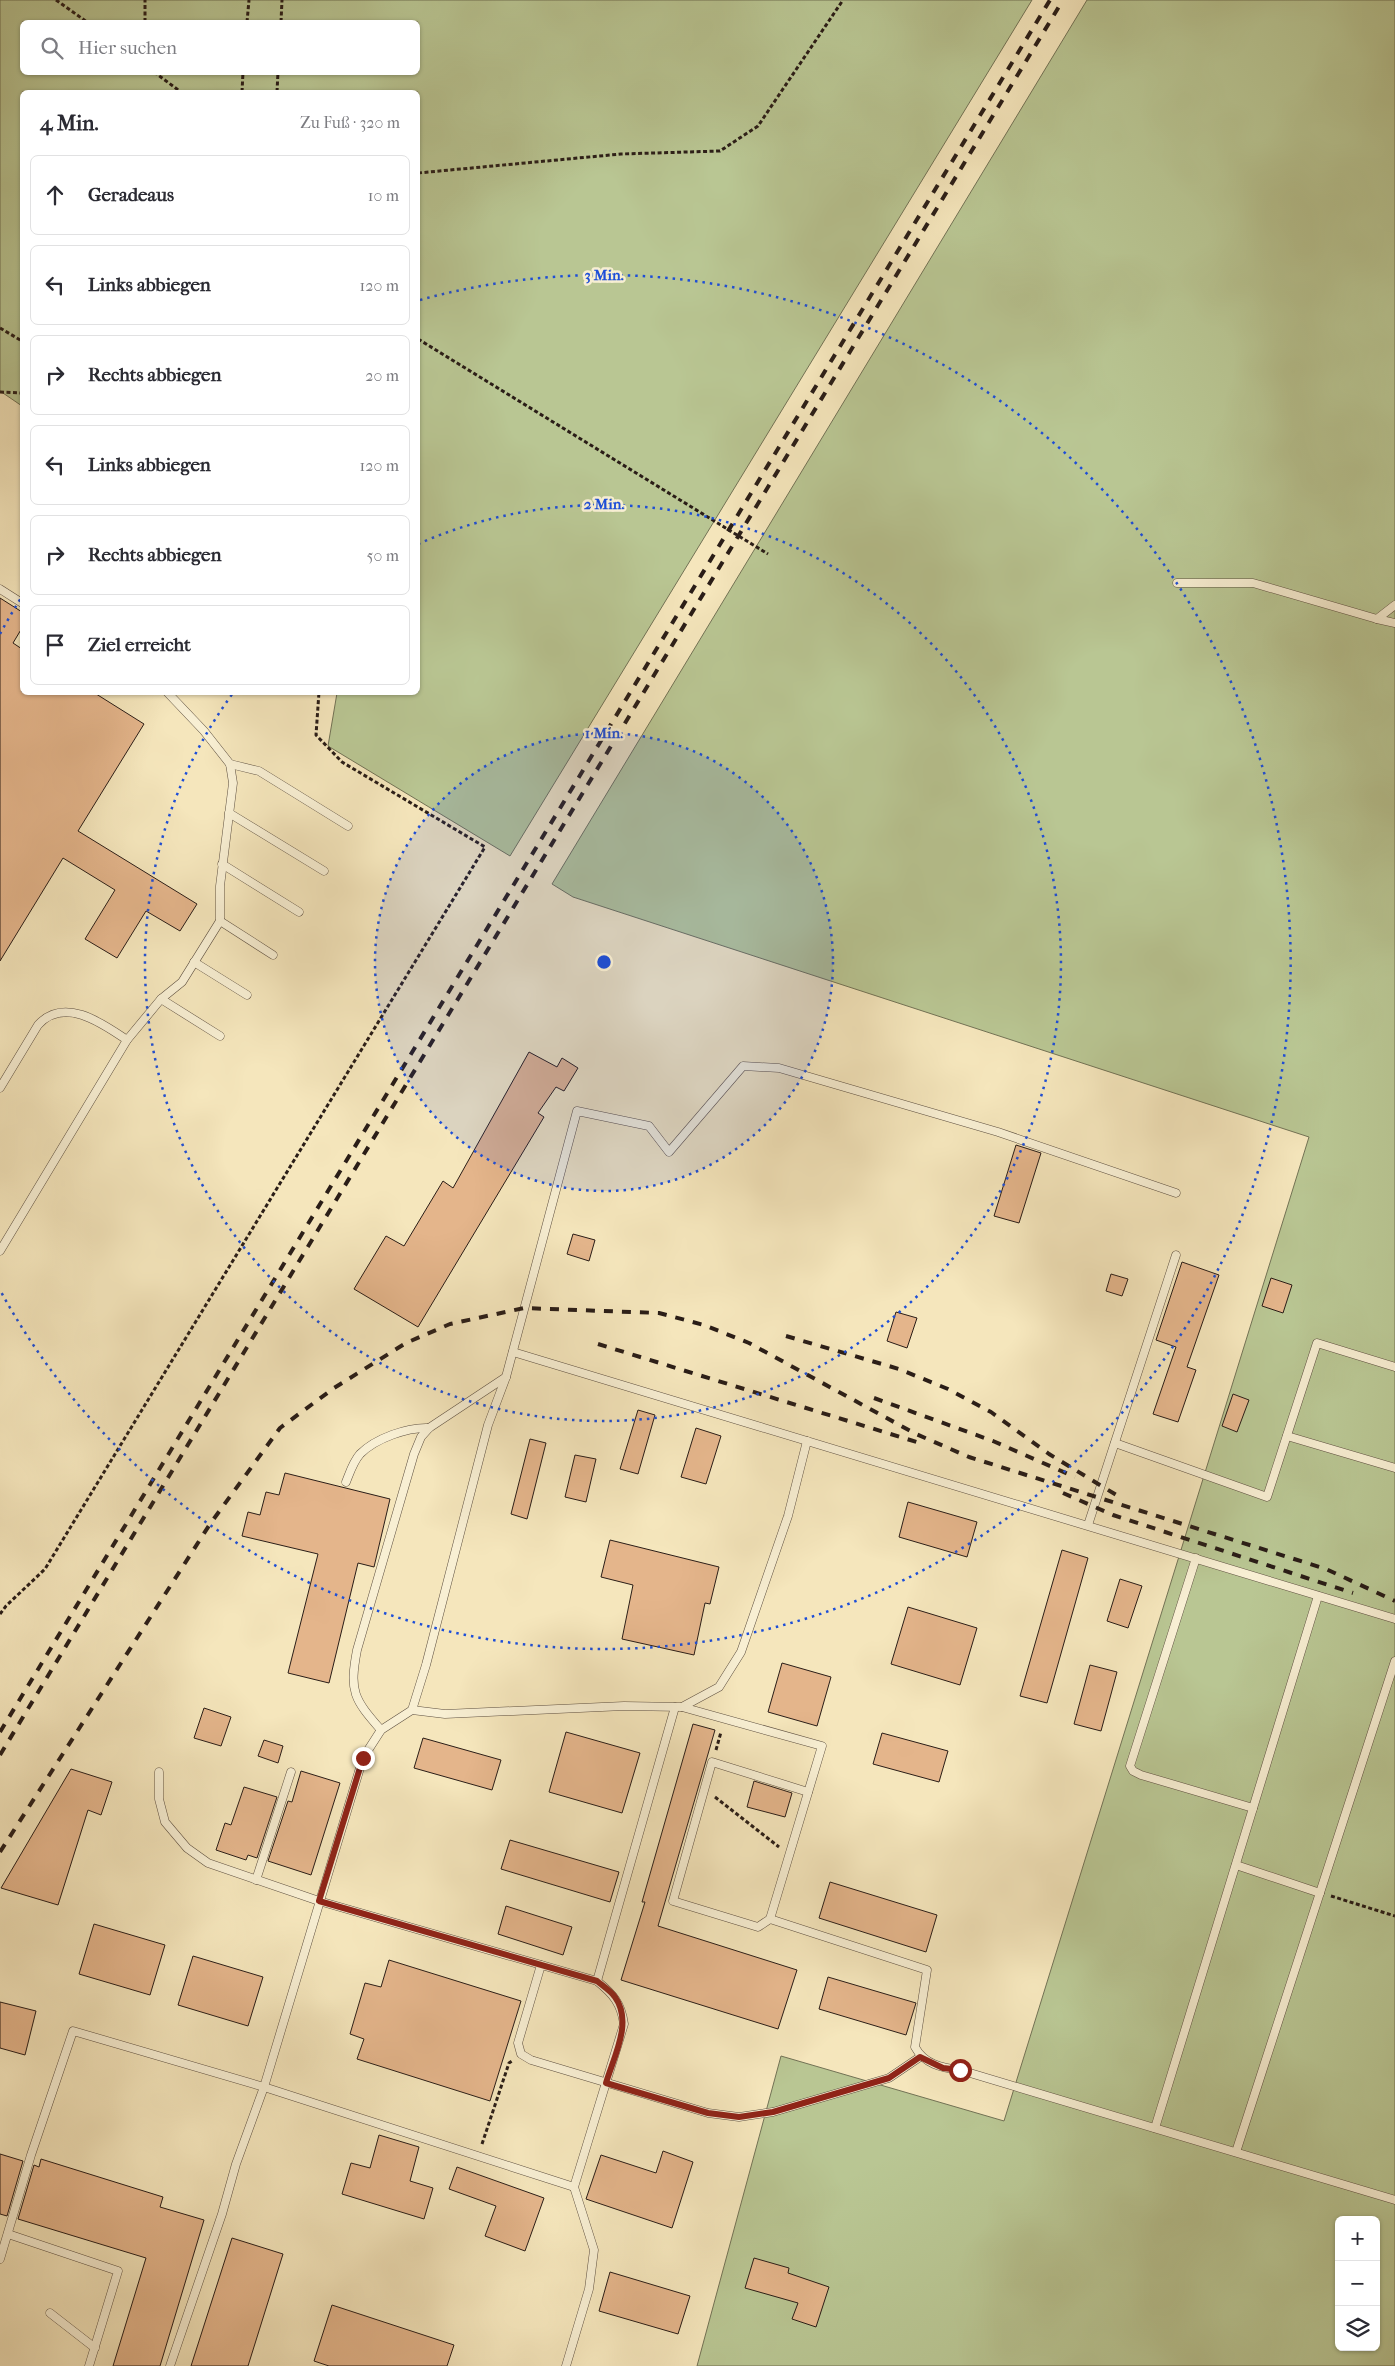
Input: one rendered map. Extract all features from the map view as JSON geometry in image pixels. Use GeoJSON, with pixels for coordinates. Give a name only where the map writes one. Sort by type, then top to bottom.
{"type":"FeatureCollection","features":[{"type":"Feature","properties":{"kind":"lane"},"geometry":{"type":"LineString","coordinates":[[1178,583],[1253,583],[1395,623]]}},
{"type":"Feature","properties":{"kind":"lane"},"geometry":{"type":"LineString","coordinates":[[0,589],[20,602]]}},
{"type":"Feature","properties":{"kind":"lane"},"geometry":{"type":"LineString","coordinates":[[1377,618],[1395,605]]}},
{"type":"Feature","properties":{"kind":"lane"},"geometry":{"type":"LineString","coordinates":[[0,1252],[127,1040],[161,999],[182,982],[220,921],[222,864],[232,783],[230,764],[204,731],[170,695]]}},
{"type":"Feature","properties":{"kind":"lane"},"geometry":{"type":"LineString","coordinates":[[230,764],[259,771],[348,826]]}},
{"type":"Feature","properties":{"kind":"lane"},"geometry":{"type":"LineString","coordinates":[[229,813],[324,871]]}},
{"type":"Feature","properties":{"kind":"lane"},"geometry":{"type":"LineString","coordinates":[[222,864],[299,912]]}},
{"type":"Feature","properties":{"kind":"lane"},"geometry":{"type":"LineString","coordinates":[[220,921],[273,955]]}},
{"type":"Feature","properties":{"kind":"lane"},"geometry":{"type":"LineString","coordinates":[[194,962],[247,995]]}},
{"type":"Feature","properties":{"kind":"lane"},"geometry":{"type":"LineString","coordinates":[[161,999],[220,1036]]}},
{"type":"Feature","properties":{"kind":"lane"},"geometry":{"type":"LineString","coordinates":[[0,1088],[38,1025],[45,1017],[60,1010],[100,1022],[127,1040]]}},
{"type":"Feature","properties":{"kind":"lane"},"geometry":{"type":"LineString","coordinates":[[412,1710],[426,1665],[488,1424],[506,1377],[577,1110],[649,1126],[669,1152],[743,1066],[779,1068],[998,1132],[1176,1193]]}},
{"type":"Feature","properties":{"kind":"lane"},"geometry":{"type":"LineString","coordinates":[[1088,1525],[1176,1255]]}},
{"type":"Feature","properties":{"kind":"lane"},"geometry":{"type":"LineString","coordinates":[[1115,1443],[1267,1497],[1317,1343],[1395,1367]]}},
{"type":"Feature","properties":{"kind":"lane"},"geometry":{"type":"LineString","coordinates":[[513,1352],[1395,1619]]}},
{"type":"Feature","properties":{"kind":"lane"},"geometry":{"type":"LineString","coordinates":[[381,1730],[362,1709],[354,1692],[352,1676],[356,1650],[414,1454],[421,1437],[429,1428],[506,1377]]}},
{"type":"Feature","properties":{"kind":"lane"},"geometry":{"type":"LineString","coordinates":[[346,1482],[351,1467],[356,1460],[374,1444],[416,1427],[429,1428]]}},
{"type":"Feature","properties":{"kind":"lane"},"geometry":{"type":"LineString","coordinates":[[1287,1436],[1395,1468]]}},
{"type":"Feature","properties":{"kind":"lane"},"geometry":{"type":"LineString","coordinates":[[597,1981],[678,1707],[719,1687],[741,1652],[788,1516],[807,1441]]}},
{"type":"Feature","properties":{"kind":"lane"},"geometry":{"type":"LineString","coordinates":[[1196,1558],[1130,1766],[1133,1771],[1141,1775],[1254,1808]]}},
{"type":"Feature","properties":{"kind":"lane"},"geometry":{"type":"LineString","coordinates":[[1155,2128],[1318,1596]]}},
{"type":"Feature","properties":{"kind":"lane"},"geometry":{"type":"LineString","coordinates":[[1236,2152],[1395,1661]]}},
{"type":"Feature","properties":{"kind":"lane"},"geometry":{"type":"LineString","coordinates":[[170,2366],[222,2214],[236,2164],[264,2087],[363,1758],[381,1730],[412,1710],[445,1714],[624,1706],[678,1707],[822,1746],[770,1919],[758,1927],[673,1901],[712,1762],[808,1792]]}},
{"type":"Feature","properties":{"kind":"lane"},"geometry":{"type":"LineString","coordinates":[[159,1772],[158,1800],[165,1822],[187,1848],[208,1864],[319,1901],[597,1981],[614,1995],[622,2009],[624,2024],[574,2187],[594,2250],[589,2289],[566,2366]]}},
{"type":"Feature","properties":{"kind":"lane"},"geometry":{"type":"LineString","coordinates":[[256,1880],[290,1772]]}},
{"type":"Feature","properties":{"kind":"lane"},"geometry":{"type":"LineString","coordinates":[[1236,1865],[1320,1893]]}},
{"type":"Feature","properties":{"kind":"lane"},"geometry":{"type":"LineString","coordinates":[[770,1919],[928,1970],[915,2047],[920,2057],[943,2068],[960,2070],[1395,2200]]}},
{"type":"Feature","properties":{"kind":"lane"},"geometry":{"type":"LineString","coordinates":[[541,1966],[518,2043],[521,2054],[531,2060],[708,2113],[739,2117],[773,2112],[889,2078],[920,2057]]}},
{"type":"Feature","properties":{"kind":"lane"},"geometry":{"type":"LineString","coordinates":[[0,2259],[40,2128],[73,2031],[264,2087],[574,2187]]}},
{"type":"Feature","properties":{"kind":"lane"},"geometry":{"type":"LineString","coordinates":[[8,2234],[118,2271],[89,2366]]}},
{"type":"Feature","properties":{"kind":"lane"},"geometry":{"type":"LineString","coordinates":[[50,2313],[95,2348]]}},
{"type":"Feature","properties":{"kind":"path"},"geometry":{"type":"LineString","coordinates":[[56,0],[84,20]]}},
{"type":"Feature","properties":{"kind":"path"},"geometry":{"type":"LineString","coordinates":[[145,0],[145,20]]}},
{"type":"Feature","properties":{"kind":"path"},"geometry":{"type":"LineString","coordinates":[[247,20],[249,0]]}},
{"type":"Feature","properties":{"kind":"path"},"geometry":{"type":"LineString","coordinates":[[281,20],[282,0]]}},
{"type":"Feature","properties":{"kind":"path"},"geometry":{"type":"LineString","coordinates":[[420,173],[621,154],[720,151],[758,126],[843,0]]}},
{"type":"Feature","properties":{"kind":"path"},"geometry":{"type":"LineString","coordinates":[[158,75],[177,90]]}},
{"type":"Feature","properties":{"kind":"path"},"geometry":{"type":"LineString","coordinates":[[242,90],[243,75]]}},
{"type":"Feature","properties":{"kind":"path"},"geometry":{"type":"LineString","coordinates":[[277,90],[278,75]]}},
{"type":"Feature","properties":{"kind":"path"},"geometry":{"type":"LineString","coordinates":[[0,328],[20,340]]}},
{"type":"Feature","properties":{"kind":"path"},"geometry":{"type":"LineString","coordinates":[[420,340],[768,554]]}},
{"type":"Feature","properties":{"kind":"path"},"geometry":{"type":"LineString","coordinates":[[0,392],[20,393]]}},
{"type":"Feature","properties":{"kind":"path"},"geometry":{"type":"LineString","coordinates":[[0,1614],[45,1569],[485,848],[342,762],[316,735],[319,695]]}},
{"type":"Feature","properties":{"kind":"path"},"geometry":{"type":"LineString","coordinates":[[705,1789],[789,1855]]}},
{"type":"Feature","properties":{"kind":"path"},"geometry":{"type":"LineString","coordinates":[[1320,1893],[1395,1916]]}},
{"type":"Feature","properties":{"kind":"path"},"geometry":{"type":"LineString","coordinates":[[478,2156],[509,2063],[521,2054]]}},
{"type":"Feature","properties":{"kind":"green space"},"geometry":{"type":"Polygon","coordinates":[[[0,0],[1032,0],[510,856],[328,746],[337,695],[420,695],[420,90],[20,90],[20,405],[0,391],[0,0]]]}},
{"type":"Feature","properties":{"kind":"green space"},"geometry":{"type":"Polygon","coordinates":[[[1087,0],[1395,0],[1395,2366],[697,2366],[781,2056],[1004,2121],[1309,1137],[573,897],[552,884],[1087,0]]]}},
{"type":"Feature","properties":{"kind":"building"},"geometry":{"type":"Polygon","coordinates":[[[0,598],[20,611],[20,631],[13,643],[20,648],[20,695],[98,695],[144,724],[78,831],[197,904],[180,931],[146,911],[117,958],[85,939],[115,890],[63,858],[0,961],[0,598]]]}},
{"type":"Feature","properties":{"kind":"building"},"geometry":{"type":"Polygon","coordinates":[[[529,1052],[557,1067],[562,1058],[578,1068],[564,1091],[556,1087],[538,1113],[544,1117],[418,1327],[354,1289],[386,1236],[404,1246],[443,1181],[453,1188],[529,1052]]]}},
{"type":"Feature","properties":{"kind":"building"},"geometry":{"type":"Polygon","coordinates":[[[1016,1145],[1041,1153],[1019,1223],[994,1216],[1016,1145]]]}},
{"type":"Feature","properties":{"kind":"building"},"geometry":{"type":"Polygon","coordinates":[[[573,1234],[595,1240],[589,1261],[567,1254],[573,1234]]]}},
{"type":"Feature","properties":{"kind":"building"},"geometry":{"type":"Polygon","coordinates":[[[1182,1262],[1219,1275],[1187,1367],[1196,1370],[1178,1422],[1153,1414],[1176,1347],[1156,1340],[1182,1262]]]}},
{"type":"Feature","properties":{"kind":"building"},"geometry":{"type":"Polygon","coordinates":[[[1111,1274],[1128,1279],[1122,1296],[1106,1291],[1111,1274]]]}},
{"type":"Feature","properties":{"kind":"building"},"geometry":{"type":"Polygon","coordinates":[[[1271,1278],[1292,1285],[1283,1313],[1262,1306],[1271,1278]]]}},
{"type":"Feature","properties":{"kind":"building"},"geometry":{"type":"Polygon","coordinates":[[[896,1312],[917,1318],[907,1348],[887,1341],[896,1312]]]}},
{"type":"Feature","properties":{"kind":"building"},"geometry":{"type":"Polygon","coordinates":[[[1233,1394],[1249,1400],[1237,1432],[1222,1426],[1233,1394]]]}},
{"type":"Feature","properties":{"kind":"building"},"geometry":{"type":"Polygon","coordinates":[[[638,1410],[655,1415],[638,1474],[620,1469],[638,1410]]]}},
{"type":"Feature","properties":{"kind":"building"},"geometry":{"type":"Polygon","coordinates":[[[696,1428],[721,1436],[706,1484],[681,1477],[696,1428]]]}},
{"type":"Feature","properties":{"kind":"building"},"geometry":{"type":"Polygon","coordinates":[[[530,1439],[546,1443],[527,1519],[511,1514],[530,1439]]]}},
{"type":"Feature","properties":{"kind":"building"},"geometry":{"type":"Polygon","coordinates":[[[575,1455],[596,1459],[586,1502],[565,1497],[575,1455]]]}},
{"type":"Feature","properties":{"kind":"building"},"geometry":{"type":"Polygon","coordinates":[[[285,1473],[390,1499],[374,1567],[358,1563],[329,1683],[288,1673],[318,1554],[242,1536],[248,1512],[260,1515],[266,1492],[279,1495],[285,1473]]]}},
{"type":"Feature","properties":{"kind":"building"},"geometry":{"type":"Polygon","coordinates":[[[908,1502],[977,1522],[967,1557],[899,1537],[908,1502]]]}},
{"type":"Feature","properties":{"kind":"building"},"geometry":{"type":"Polygon","coordinates":[[[610,1540],[719,1567],[710,1604],[705,1603],[694,1655],[622,1639],[633,1585],[601,1577],[610,1540]]]}},
{"type":"Feature","properties":{"kind":"building"},"geometry":{"type":"Polygon","coordinates":[[[1062,1550],[1088,1558],[1047,1703],[1020,1696],[1062,1550]]]}},
{"type":"Feature","properties":{"kind":"building"},"geometry":{"type":"Polygon","coordinates":[[[1120,1579],[1142,1586],[1128,1628],[1107,1621],[1120,1579]]]}},
{"type":"Feature","properties":{"kind":"building"},"geometry":{"type":"Polygon","coordinates":[[[908,1607],[977,1628],[960,1685],[891,1664],[908,1607]]]}},
{"type":"Feature","properties":{"kind":"building"},"geometry":{"type":"Polygon","coordinates":[[[782,1663],[831,1677],[817,1726],[768,1712],[782,1663]]]}},
{"type":"Feature","properties":{"kind":"building"},"geometry":{"type":"Polygon","coordinates":[[[1090,1665],[1117,1672],[1101,1731],[1074,1724],[1090,1665]]]}},
{"type":"Feature","properties":{"kind":"building"},"geometry":{"type":"Polygon","coordinates":[[[204,1708],[231,1717],[221,1746],[194,1738],[204,1708]]]}},
{"type":"Feature","properties":{"kind":"building"},"geometry":{"type":"Polygon","coordinates":[[[693,1724],[715,1730],[658,1926],[797,1970],[778,2029],[621,1980],[645,1902],[642,1902],[693,1724]]]}},
{"type":"Feature","properties":{"kind":"building"},"geometry":{"type":"Polygon","coordinates":[[[566,1732],[640,1753],[622,1813],[549,1792],[566,1732]]]}},
{"type":"Feature","properties":{"kind":"building"},"geometry":{"type":"Polygon","coordinates":[[[882,1733],[948,1751],[939,1782],[873,1764],[882,1733]]]}},
{"type":"Feature","properties":{"kind":"building"},"geometry":{"type":"Polygon","coordinates":[[[423,1738],[501,1760],[492,1790],[414,1768],[423,1738]]]}},
{"type":"Feature","properties":{"kind":"building"},"geometry":{"type":"Polygon","coordinates":[[[264,1740],[283,1746],[278,1763],[258,1756],[264,1740]]]}},
{"type":"Feature","properties":{"kind":"building"},"geometry":{"type":"Polygon","coordinates":[[[71,1769],[112,1782],[101,1815],[88,1810],[58,1905],[1,1888],[71,1769]]]}},
{"type":"Feature","properties":{"kind":"building"},"geometry":{"type":"Polygon","coordinates":[[[301,1771],[340,1783],[311,1875],[268,1861],[288,1801],[292,1802],[301,1771]]]}},
{"type":"Feature","properties":{"kind":"building"},"geometry":{"type":"Polygon","coordinates":[[[754,1781],[792,1793],[785,1817],[747,1807],[754,1781]]]}},
{"type":"Feature","properties":{"kind":"building"},"geometry":{"type":"Polygon","coordinates":[[[244,1787],[277,1797],[257,1858],[248,1855],[246,1860],[216,1850],[225,1823],[231,1825],[244,1787]]]}},
{"type":"Feature","properties":{"kind":"building"},"geometry":{"type":"Polygon","coordinates":[[[510,1840],[619,1872],[610,1902],[501,1869],[510,1840]]]}},
{"type":"Feature","properties":{"kind":"building"},"geometry":{"type":"Polygon","coordinates":[[[830,1882],[937,1915],[926,1952],[819,1918],[830,1882]]]}},
{"type":"Feature","properties":{"kind":"building"},"geometry":{"type":"Polygon","coordinates":[[[506,1906],[572,1927],[563,1955],[498,1934],[506,1906]]]}},
{"type":"Feature","properties":{"kind":"building"},"geometry":{"type":"Polygon","coordinates":[[[94,1924],[165,1945],[150,1995],[79,1974],[94,1924]]]}},
{"type":"Feature","properties":{"kind":"building"},"geometry":{"type":"Polygon","coordinates":[[[193,1956],[263,1977],[248,2026],[178,2005],[193,1956]]]}},
{"type":"Feature","properties":{"kind":"building"},"geometry":{"type":"Polygon","coordinates":[[[389,1960],[521,2001],[490,2101],[357,2059],[364,2039],[350,2034],[365,1983],[381,1987],[389,1960]]]}},
{"type":"Feature","properties":{"kind":"building"},"geometry":{"type":"Polygon","coordinates":[[[828,1977],[916,2003],[906,2035],[819,2009],[828,1977]]]}},
{"type":"Feature","properties":{"kind":"building"},"geometry":{"type":"Polygon","coordinates":[[[0,2002],[36,2011],[25,2055],[0,2048],[0,2002]]]}},
{"type":"Feature","properties":{"kind":"building"},"geometry":{"type":"Polygon","coordinates":[[[379,2135],[419,2147],[410,2181],[433,2188],[424,2219],[342,2194],[351,2163],[370,2168],[379,2135]]]}},
{"type":"Feature","properties":{"kind":"building"},"geometry":{"type":"Polygon","coordinates":[[[663,2151],[693,2162],[672,2228],[586,2199],[601,2155],[656,2173],[663,2151]]]}},
{"type":"Feature","properties":{"kind":"building"},"geometry":{"type":"Polygon","coordinates":[[[0,2154],[23,2161],[7,2216],[0,2214],[0,2154]]]}},
{"type":"Feature","properties":{"kind":"building"},"geometry":{"type":"Polygon","coordinates":[[[41,2159],[163,2197],[160,2207],[204,2220],[160,2366],[113,2366],[146,2258],[18,2219],[34,2165],[39,2167],[41,2159]]]}},
{"type":"Feature","properties":{"kind":"building"},"geometry":{"type":"Polygon","coordinates":[[[457,2167],[544,2198],[525,2251],[485,2236],[496,2206],[449,2189],[457,2167]]]}},
{"type":"Feature","properties":{"kind":"building"},"geometry":{"type":"Polygon","coordinates":[[[232,2238],[283,2254],[248,2366],[191,2366],[232,2238]]]}},
{"type":"Feature","properties":{"kind":"building"},"geometry":{"type":"Polygon","coordinates":[[[754,2258],[789,2268],[788,2273],[829,2287],[816,2327],[792,2319],[798,2303],[745,2288],[754,2258]]]}},
{"type":"Feature","properties":{"kind":"building"},"geometry":{"type":"Polygon","coordinates":[[[610,2272],[690,2296],[678,2334],[599,2311],[610,2272]]]}},
{"type":"Feature","properties":{"kind":"building"},"geometry":{"type":"Polygon","coordinates":[[[332,2305],[454,2345],[447,2366],[329,2366],[314,2361],[332,2305]]]}},
{"type":"Feature","properties":{"kind":"railway"},"geometry":{"type":"LineString","coordinates":[[0,1732],[1050,0]]}},
{"type":"Feature","properties":{"kind":"railway"},"geometry":{"type":"LineString","coordinates":[[0,1755],[1063,0]]}},
{"type":"Feature","properties":{"kind":"railway"},"geometry":{"type":"LineString","coordinates":[[0,1852],[210,1524],[280,1428],[334,1388],[406,1343],[450,1324],[524,1308],[659,1313],[704,1325],[749,1343],[916,1434],[969,1457],[1326,1569],[1395,1601]]}},
{"type":"Feature","properties":{"kind":"railway"},"geometry":{"type":"LineString","coordinates":[[786,1336],[899,1369],[948,1389],[991,1412],[1049,1454],[1118,1496]]}},
{"type":"Feature","properties":{"kind":"railway"},"geometry":{"type":"LineString","coordinates":[[598,1344],[923,1444]]}},
{"type":"Feature","properties":{"kind":"railway"},"geometry":{"type":"LineString","coordinates":[[874,1398],[993,1441],[1075,1477]]}},
{"type":"Feature","properties":{"kind":"railway"},"geometry":{"type":"LineString","coordinates":[[1063,1493],[1113,1515],[1353,1593]]}},
{"type":"Feature","properties":{"kind":"route"},"geometry":{"type":"LineString","coordinates":[[363,1758],[319,1901],[597,1981],[614,1995],[622,2009],[624,2024],[606,2083],[708,2113],[739,2117],[773,2112],[889,2078],[920,2057],[943,2068],[960,2070]]}}]}
